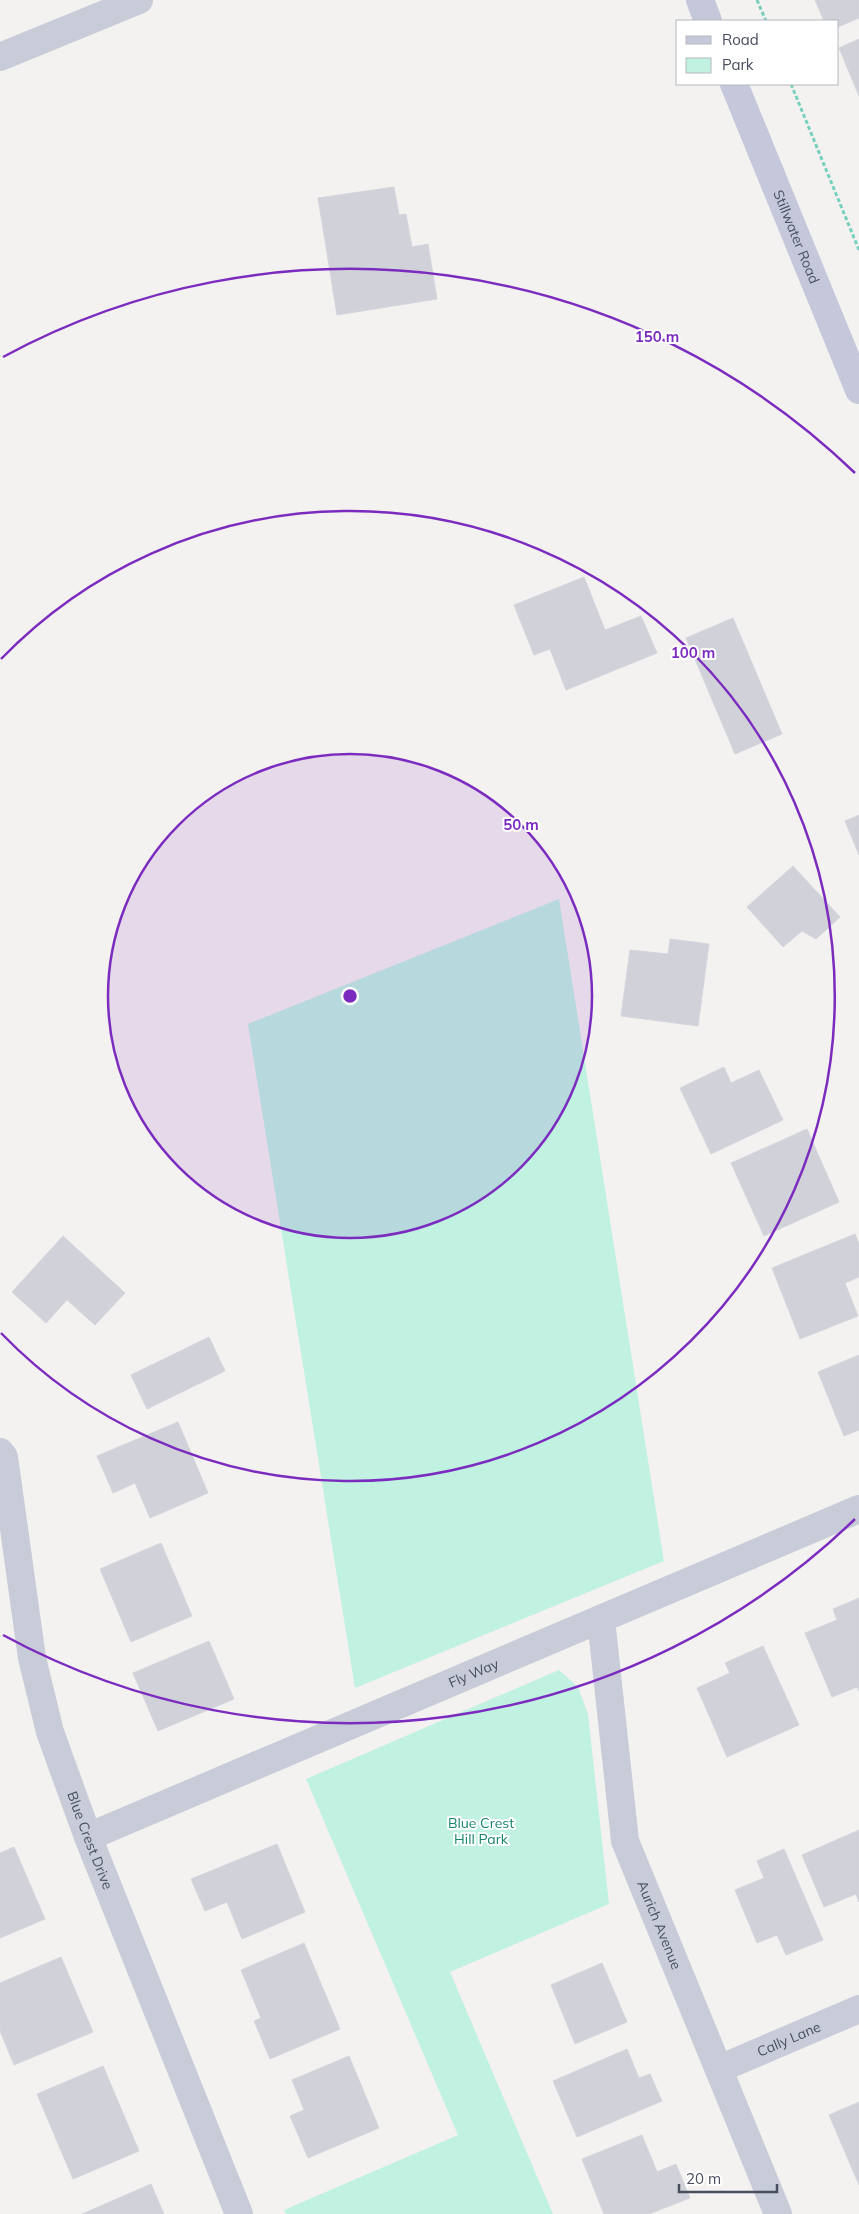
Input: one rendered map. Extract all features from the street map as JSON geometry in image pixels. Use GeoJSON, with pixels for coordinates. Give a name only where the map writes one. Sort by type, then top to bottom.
{"type":"FeatureCollection","features":[{"type":"Feature","properties":{"kind":"street"},"geometry":{"type":"LineString","coordinates":[[0,57],[139,0]]}},
{"type":"Feature","properties":{"kind":"street"},"geometry":{"type":"LineString","coordinates":[[700,0],[708,20]]}},
{"type":"Feature","properties":{"kind":"street","name":"Stillwater Road"},"geometry":{"type":"LineString","coordinates":[[734,85],[859,390]]}},
{"type":"Feature","properties":{"kind":"street","name":"Blue Crest Drive"},"geometry":{"type":"LineString","coordinates":[[0,1452],[4,1457],[32,1658],[50,1732],[88,1836],[239,2214]]}},
{"type":"Feature","properties":{"kind":"street","name":"Fly Way"},"geometry":{"type":"LineString","coordinates":[[88,1836],[859,1510]]}},
{"type":"Feature","properties":{"kind":"street","name":"Aurich Avenue"},"geometry":{"type":"LineString","coordinates":[[601,1619],[625,1841],[778,2214]]}},
{"type":"Feature","properties":{"kind":"street","name":"Cally Lane"},"geometry":{"type":"LineString","coordinates":[[719,2069],[859,2009]]}},
{"type":"Feature","properties":{"kind":"path"},"geometry":{"type":"LineString","coordinates":[[757,0],[766,20]]}},
{"type":"Feature","properties":{"kind":"path"},"geometry":{"type":"LineString","coordinates":[[791,85],[859,250]]}},
{"type":"Feature","properties":{"kind":"green space"},"geometry":{"type":"Polygon","coordinates":[[[559,899],[664,1561],[355,1688],[248,1024],[559,899]]]}},
{"type":"Feature","properties":{"kind":"green space","name":"Blue Crest Hill Park"},"geometry":{"type":"Polygon","coordinates":[[[559,1670],[578,1687],[588,1714],[609,1904],[450,1972],[553,2214],[286,2214],[284,2210],[458,2135],[306,1779],[559,1670]]]}},
{"type":"Feature","properties":{"kind":"building"},"geometry":{"type":"Polygon","coordinates":[[[815,0],[859,0],[859,18],[839,27],[839,20],[824,20],[815,0]]]}},
{"type":"Feature","properties":{"kind":"building"},"geometry":{"type":"Polygon","coordinates":[[[859,39],[859,96],[839,48],[859,39]]]}},
{"type":"Feature","properties":{"kind":"building"},"geometry":{"type":"Polygon","coordinates":[[[394,187],[399,215],[406,214],[412,247],[428,244],[437,299],[337,315],[318,198],[394,187]]]}},
{"type":"Feature","properties":{"kind":"building"},"geometry":{"type":"Polygon","coordinates":[[[584,577],[605,630],[641,616],[657,653],[566,690],[550,649],[534,655],[514,605],[584,577]]]}},
{"type":"Feature","properties":{"kind":"building"},"geometry":{"type":"Polygon","coordinates":[[[733,618],[782,734],[735,754],[686,638],[733,618]]]}},
{"type":"Feature","properties":{"kind":"building"},"geometry":{"type":"Polygon","coordinates":[[[859,815],[859,855],[845,821],[859,815]]]}},
{"type":"Feature","properties":{"kind":"building"},"geometry":{"type":"Polygon","coordinates":[[[793,866],[840,917],[816,939],[802,931],[783,947],[747,907],[793,866]]]}},
{"type":"Feature","properties":{"kind":"building"},"geometry":{"type":"Polygon","coordinates":[[[670,939],[709,944],[698,1026],[621,1016],[630,950],[668,954],[670,939]]]}},
{"type":"Feature","properties":{"kind":"building"},"geometry":{"type":"Polygon","coordinates":[[[724,1067],[731,1083],[759,1070],[783,1120],[711,1154],[680,1088],[724,1067]]]}},
{"type":"Feature","properties":{"kind":"building"},"geometry":{"type":"Polygon","coordinates":[[[807,1129],[839,1202],[764,1236],[731,1163],[807,1129]]]}},
{"type":"Feature","properties":{"kind":"building"},"geometry":{"type":"Polygon","coordinates":[[[855,1234],[859,1244],[859,1277],[845,1283],[858,1316],[800,1339],[772,1268],[855,1234]]]}},
{"type":"Feature","properties":{"kind":"building"},"geometry":{"type":"Polygon","coordinates":[[[63,1236],[125,1293],[95,1325],[67,1300],[46,1323],[12,1292],[63,1236]]]}},
{"type":"Feature","properties":{"kind":"building"},"geometry":{"type":"Polygon","coordinates":[[[209,1337],[225,1371],[147,1409],[131,1375],[209,1337]]]}},
{"type":"Feature","properties":{"kind":"building"},"geometry":{"type":"Polygon","coordinates":[[[859,1355],[859,1430],[844,1436],[818,1372],[859,1355]]]}},
{"type":"Feature","properties":{"kind":"building"},"geometry":{"type":"Polygon","coordinates":[[[178,1422],[208,1493],[150,1518],[135,1483],[113,1493],[97,1456],[178,1422]]]}},
{"type":"Feature","properties":{"kind":"building"},"geometry":{"type":"Polygon","coordinates":[[[161,1543],[192,1616],[131,1642],[100,1569],[161,1543]]]}},
{"type":"Feature","properties":{"kind":"building"},"geometry":{"type":"Polygon","coordinates":[[[859,1598],[859,1691],[857,1687],[832,1697],[805,1633],[837,1620],[833,1609],[859,1598]]]}},
{"type":"Feature","properties":{"kind":"building"},"geometry":{"type":"Polygon","coordinates":[[[209,1641],[234,1699],[158,1731],[133,1673],[209,1641]]]}},
{"type":"Feature","properties":{"kind":"building"},"geometry":{"type":"Polygon","coordinates":[[[763,1646],[799,1725],[727,1757],[697,1688],[730,1673],[725,1663],[763,1646]]]}},
{"type":"Feature","properties":{"kind":"building"},"geometry":{"type":"Polygon","coordinates":[[[859,1830],[859,1902],[856,1894],[824,1907],[802,1855],[859,1830]]]}},
{"type":"Feature","properties":{"kind":"building"},"geometry":{"type":"Polygon","coordinates":[[[277,1844],[305,1912],[242,1939],[227,1902],[205,1911],[191,1879],[277,1844]]]}},
{"type":"Feature","properties":{"kind":"building"},"geometry":{"type":"Polygon","coordinates":[[[14,1847],[45,1919],[0,1938],[0,1853],[14,1847]]]}},
{"type":"Feature","properties":{"kind":"building"},"geometry":{"type":"Polygon","coordinates":[[[784,1849],[823,1940],[786,1955],[777,1935],[757,1943],[735,1890],[764,1878],[757,1861],[784,1849]]]}},
{"type":"Feature","properties":{"kind":"building"},"geometry":{"type":"Polygon","coordinates":[[[304,1943],[340,2029],[270,2059],[254,2021],[261,2018],[241,1970],[304,1943]]]}},
{"type":"Feature","properties":{"kind":"building"},"geometry":{"type":"Polygon","coordinates":[[[61,1957],[93,2032],[14,2065],[0,2031],[0,1983],[61,1957]]]}},
{"type":"Feature","properties":{"kind":"building"},"geometry":{"type":"Polygon","coordinates":[[[602,1963],[627,2022],[575,2044],[551,1985],[602,1963]]]}},
{"type":"Feature","properties":{"kind":"building"},"geometry":{"type":"Polygon","coordinates":[[[627,2049],[639,2078],[650,2074],[662,2101],[577,2137],[553,2081],[627,2049]]]}},
{"type":"Feature","properties":{"kind":"building"},"geometry":{"type":"Polygon","coordinates":[[[349,2056],[379,2128],[308,2158],[290,2116],[304,2110],[292,2080],[349,2056]]]}},
{"type":"Feature","properties":{"kind":"building"},"geometry":{"type":"Polygon","coordinates":[[[103,2066],[139,2151],[73,2179],[37,2094],[103,2066]]]}},
{"type":"Feature","properties":{"kind":"building"},"geometry":{"type":"Polygon","coordinates":[[[859,2102],[859,2185],[829,2115],[859,2102]]]}},
{"type":"Feature","properties":{"kind":"building"},"geometry":{"type":"Polygon","coordinates":[[[642,2135],[657,2172],[676,2164],[690,2198],[649,2214],[604,2214],[582,2159],[642,2135]]]}},
{"type":"Feature","properties":{"kind":"building"},"geometry":{"type":"Polygon","coordinates":[[[151,2184],[164,2214],[82,2214],[151,2184]]]}}]}
